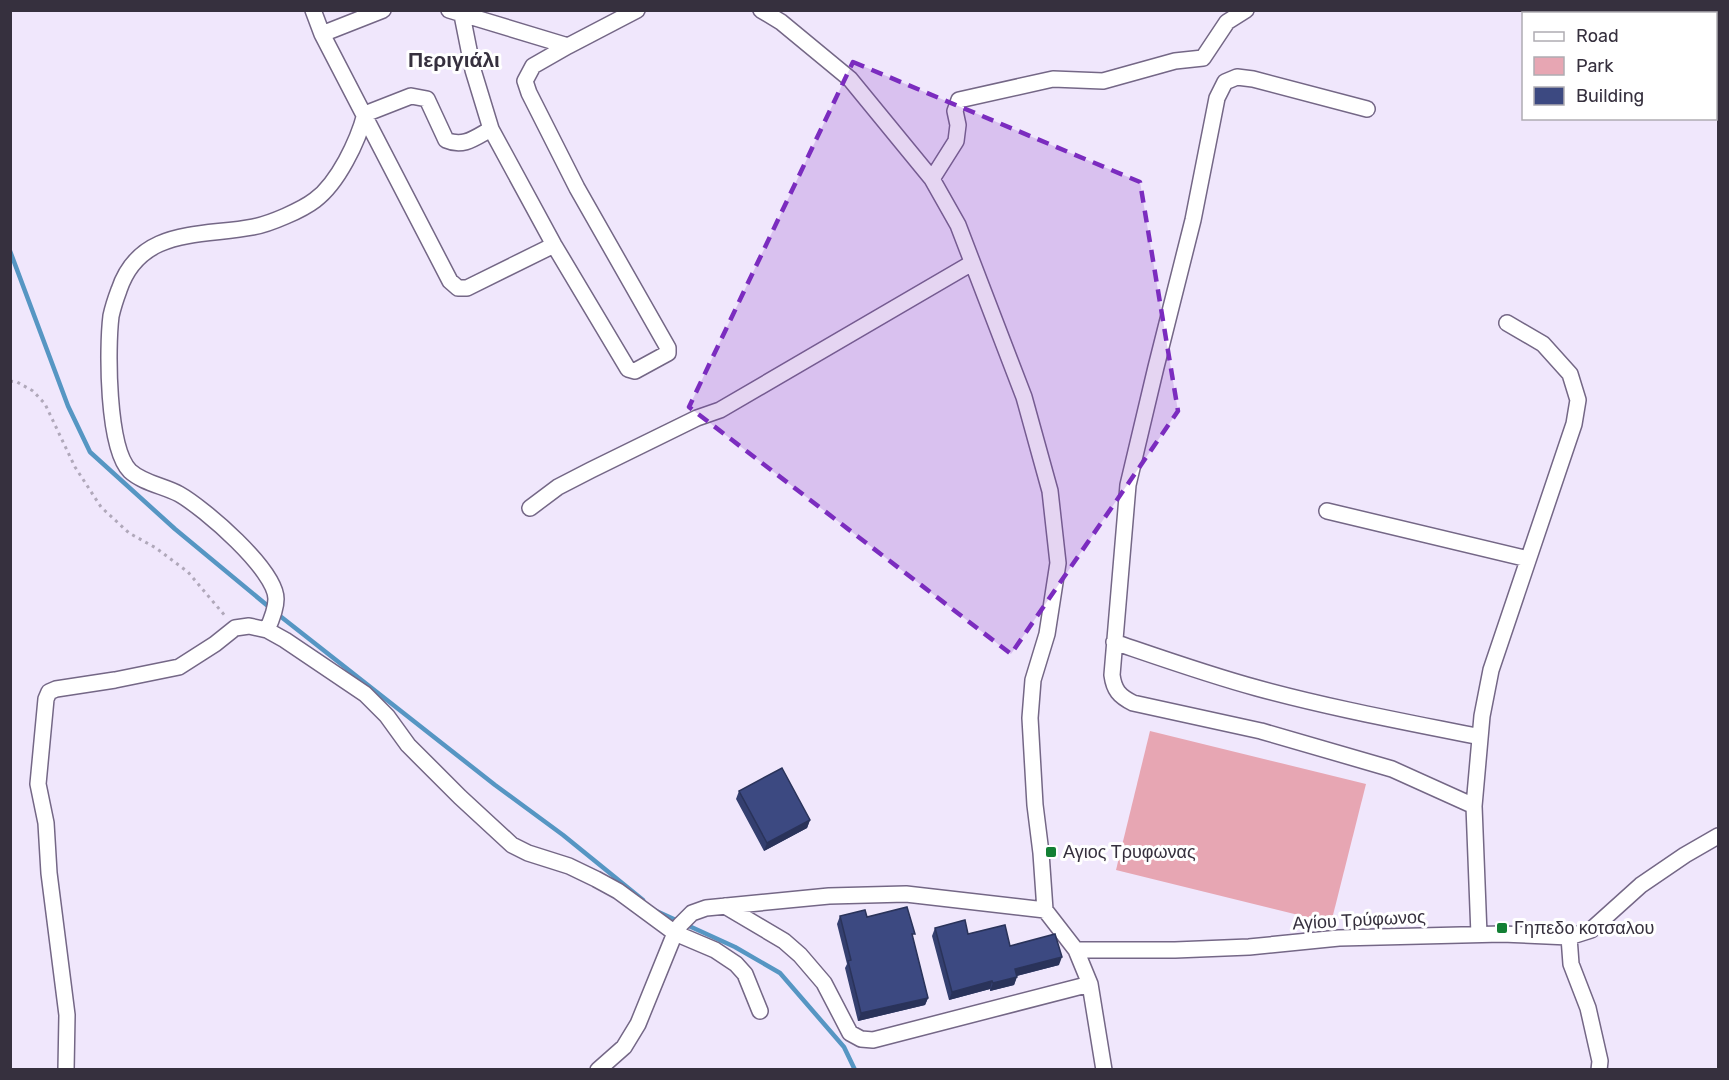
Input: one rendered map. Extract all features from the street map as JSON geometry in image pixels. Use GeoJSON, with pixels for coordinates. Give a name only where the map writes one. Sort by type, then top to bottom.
{"type":"FeatureCollection","features":[{"type":"Feature","properties":{"kind":"street"},"geometry":{"type":"LineString","coordinates":[[313,10],[322,34],[450,281],[458,288],[467,288],[554,245]]}},
{"type":"Feature","properties":{"kind":"street"},"geometry":{"type":"LineString","coordinates":[[322,34],[383,10]]}},
{"type":"Feature","properties":{"kind":"street"},"geometry":{"type":"LineString","coordinates":[[455,13],[491,129],[554,245],[628,369],[635,371],[668,353],[668,348],[578,188],[525,81],[533,66],[637,10]]}},
{"type":"Feature","properties":{"kind":"street"},"geometry":{"type":"LineString","coordinates":[[761,10],[781,22],[850,80],[932,179],[958,225],[1024,397],[1050,491],[1058,563],[1047,634],[1033,680],[1030,718],[1035,806],[1045,910],[1076,950],[1090,984],[1104,1070]]}},
{"type":"Feature","properties":{"kind":"street"},"geometry":{"type":"LineString","coordinates":[[932,179],[956,141],[958,125],[955,111],[960,100],[1053,79],[1103,81],[1175,61],[1203,58],[1227,22],[1246,10]]}},
{"type":"Feature","properties":{"kind":"street"},"geometry":{"type":"LineString","coordinates":[[455,13],[568,46]]}},
{"type":"Feature","properties":{"kind":"street"},"geometry":{"type":"LineString","coordinates":[[1367,109],[1253,79],[1237,77],[1225,82],[1217,98],[1192,220],[1128,485],[1112,675],[1114,688],[1121,698],[1133,703],[1261,731],[1392,769],[1474,806]]}},
{"type":"Feature","properties":{"kind":"street"},"geometry":{"type":"LineString","coordinates":[[365,114],[411,96],[427,99],[446,140],[454,144],[461,144],[491,129]]}},
{"type":"Feature","properties":{"kind":"street"},"geometry":{"type":"LineString","coordinates":[[269,624],[276,599],[274,589],[264,572],[241,545],[204,512],[179,494],[140,478],[130,471],[120,455],[109,376],[108,348],[112,312],[127,272],[142,253],[161,242],[193,234],[255,227],[294,212],[316,199],[330,183],[352,150],[365,114]]}},
{"type":"Feature","properties":{"kind":"street"},"geometry":{"type":"LineString","coordinates":[[530,508],[558,487],[697,418],[720,410],[972,263]]}},
{"type":"Feature","properties":{"kind":"street"},"geometry":{"type":"LineString","coordinates":[[1479,935],[1474,806],[1482,716],[1491,670],[1574,424],[1578,400],[1570,374],[1543,344],[1507,323]]}},
{"type":"Feature","properties":{"kind":"street"},"geometry":{"type":"LineString","coordinates":[[1327,511],[1528,559]]}},
{"type":"Feature","properties":{"kind":"street"},"geometry":{"type":"LineString","coordinates":[[66,1070],[67,1016],[49,873],[46,823],[38,784],[46,699],[49,692],[179,667],[235,628],[269,624]]}},
{"type":"Feature","properties":{"kind":"street"},"geometry":{"type":"LineString","coordinates":[[269,624],[285,640],[364,694],[387,716],[408,745],[512,845],[528,853],[569,866],[596,879],[736,964],[745,974],[760,1011]]}},
{"type":"Feature","properties":{"kind":"street"},"geometry":{"type":"LineString","coordinates":[[1114,642],[1258,688],[1384,718],[1480,737]]}},
{"type":"Feature","properties":{"kind":"street","name":"Αγίου Τρύφωνος"},"geometry":{"type":"LineString","coordinates":[[1076,950],[1249,947],[1339,938],[1479,935],[1569,937],[1591,930],[1641,885],[1685,855],[1719,836]]}},
{"type":"Feature","properties":{"kind":"street"},"geometry":{"type":"LineString","coordinates":[[598,1070],[624,1047],[638,1024],[677,929],[692,913],[706,908],[829,896],[906,894],[1045,910]]}},
{"type":"Feature","properties":{"kind":"street"},"geometry":{"type":"LineString","coordinates":[[725,906],[784,941],[800,955],[824,983],[850,1033],[861,1039],[873,1040],[1090,984]]}},
{"type":"Feature","properties":{"kind":"street"},"geometry":{"type":"LineString","coordinates":[[1569,937],[1571,964],[1588,1008],[1600,1061],[1599,1070]]}},
{"type":"Feature","properties":{"kind":"path"},"geometry":{"type":"LineString","coordinates":[[10,381],[17,382],[33,391],[45,404],[75,467],[101,507],[129,533],[156,548],[188,572],[235,628]]}},
{"type":"Feature","properties":{"kind":"highlighted area"},"geometry":{"type":"Polygon","coordinates":[[[853,62],[1140,182],[1178,411],[1011,654],[689,407],[853,62]]]}},
{"type":"Feature","properties":{"kind":"green space"},"geometry":{"type":"Polygon","coordinates":[[[1150,731],[1366,784],[1331,923],[1116,870],[1150,731]]]}},
{"type":"Feature","properties":{"kind":"building"},"geometry":{"type":"Polygon","coordinates":[[[782,768],[810,820],[767,843],[739,791],[782,768]]]}},
{"type":"Feature","properties":{"kind":"building"},"geometry":{"type":"Polygon","coordinates":[[[907,907],[928,998],[861,1013],[840,916],[865,910],[867,917],[907,907]]]}},
{"type":"Feature","properties":{"kind":"building"},"geometry":{"type":"Polygon","coordinates":[[[965,920],[968,934],[1005,925],[1010,946],[1055,934],[1062,957],[1015,969],[1017,977],[952,992],[935,928],[965,920]]]}},
{"type":"Feature","properties":{"kind":"waterway"},"geometry":{"type":"LineString","coordinates":[[10,251],[68,406],[90,452],[175,529],[280,616],[495,785],[563,835],[643,900]]}},
{"type":"Feature","properties":{"kind":"waterway"},"geometry":{"type":"LineString","coordinates":[[654,910],[735,947],[780,973],[844,1047],[855,1070]]}},
{"type":"Feature","properties":{"kind":"place","name":"Αγιος Τρυφωνας"},"geometry":{"type":"Point","coordinates":[1051,852]}},
{"type":"Feature","properties":{"kind":"place","name":"Γηπεδο κοτσαλου"},"geometry":{"type":"Point","coordinates":[1502,928]}},
{"type":"Feature","properties":{"kind":"district","name":"Περιγιάλι"},"geometry":{"type":"Point","coordinates":[454,60]}}]}
